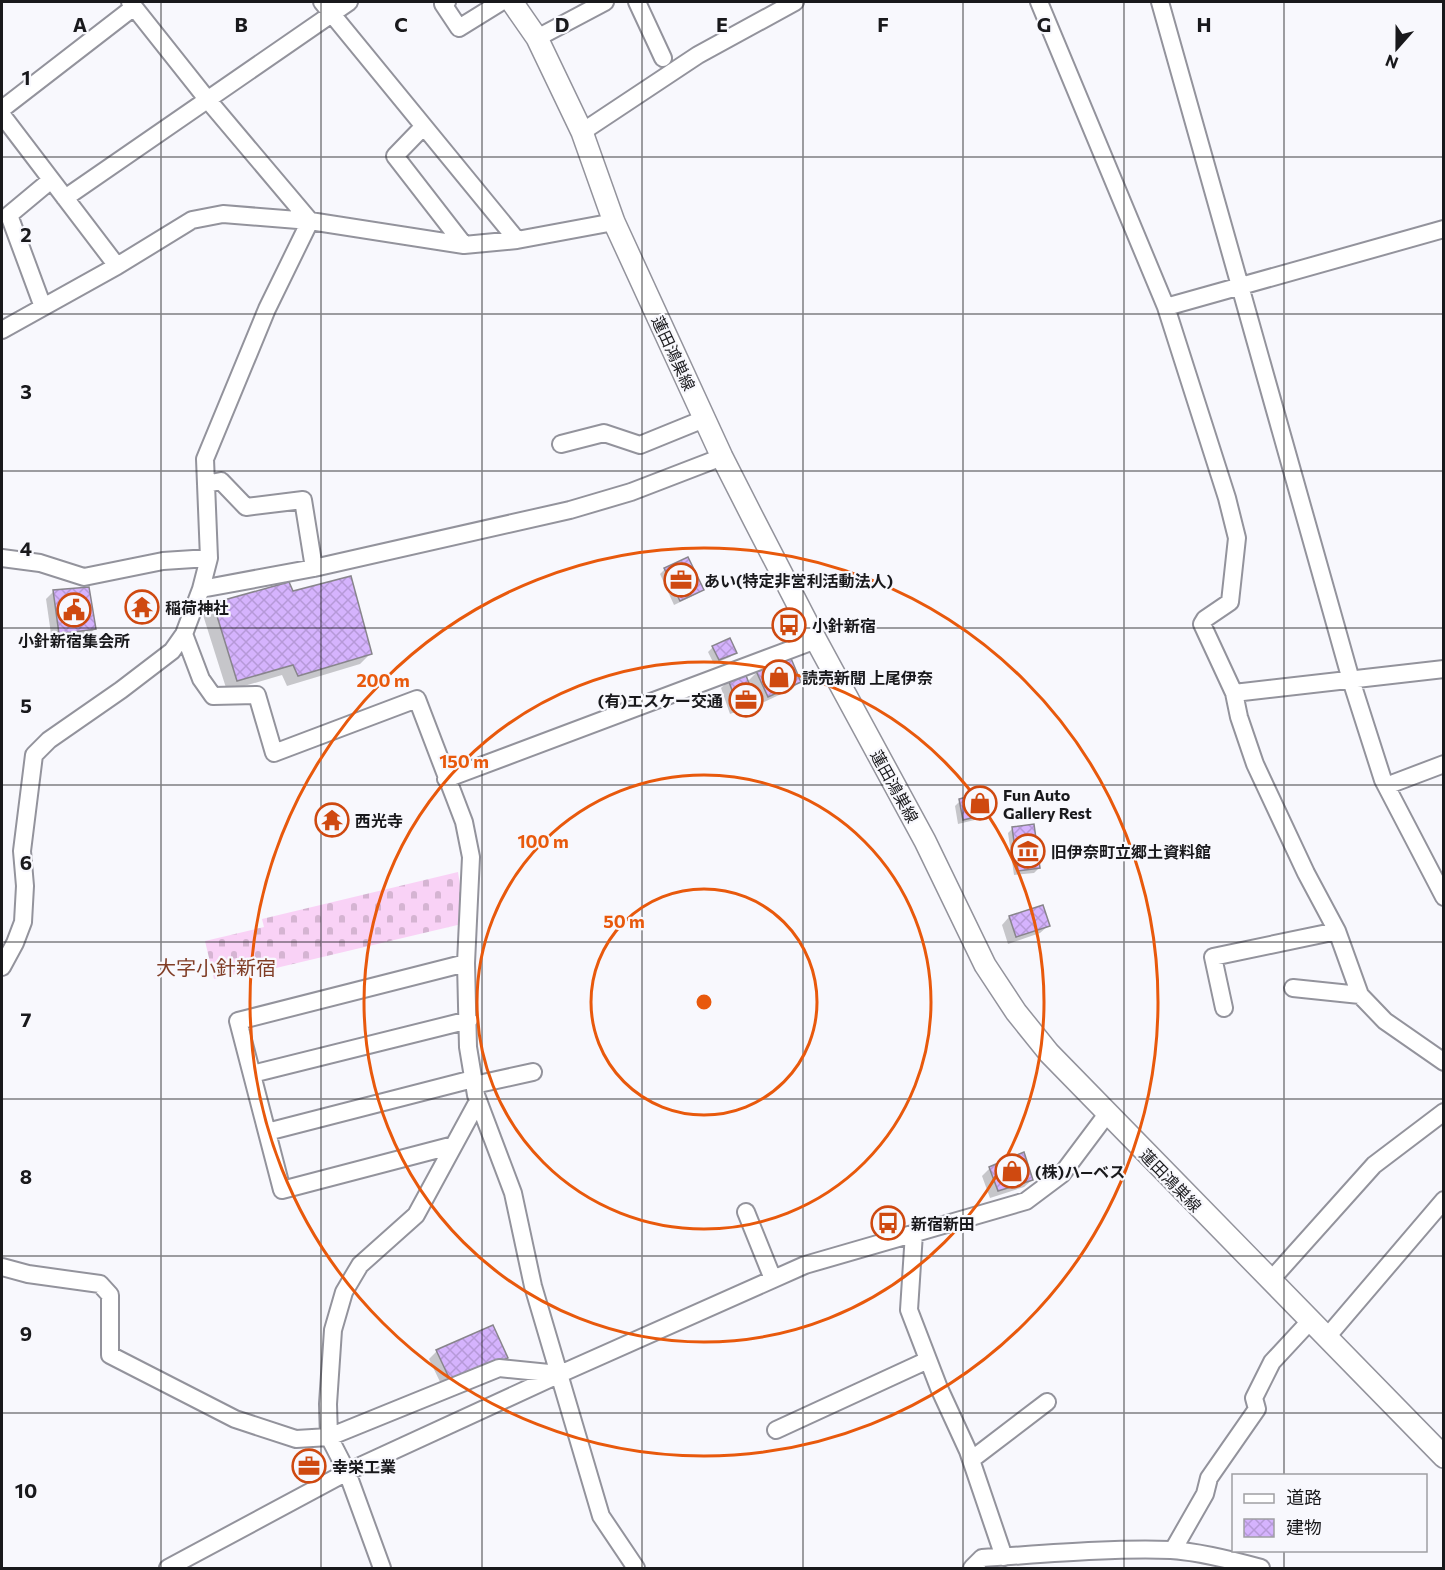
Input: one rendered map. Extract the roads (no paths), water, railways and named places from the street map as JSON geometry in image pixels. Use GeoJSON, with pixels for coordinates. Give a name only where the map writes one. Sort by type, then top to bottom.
{"type":"FeatureCollection","features":[{"type":"Feature","properties":{"kind":"main road","name":"蓮田鴻巣線"},"geometry":{"type":"LineString","coordinates":[[512,2],[537,38],[582,132],[614,222],[722,457],[816,640],[925,841],[985,965],[1016,1012],[1050,1053],[1443,1457]]}},
{"type":"Feature","properties":{"kind":"street"},"geometry":{"type":"LineString","coordinates":[[64,198],[207,99],[326,8],[348,2]]}},
{"type":"Feature","properties":{"kind":"street"},"geometry":{"type":"LineString","coordinates":[[447,2],[443,4],[459,28],[501,2]]}},
{"type":"Feature","properties":{"kind":"street"},"geometry":{"type":"LineString","coordinates":[[537,38],[605,2]]}},
{"type":"Feature","properties":{"kind":"street"},"geometry":{"type":"LineString","coordinates":[[637,2],[663,58]]}},
{"type":"Feature","properties":{"kind":"street"},"geometry":{"type":"LineString","coordinates":[[582,132],[698,55],[795,2]]}},
{"type":"Feature","properties":{"kind":"street"},"geometry":{"type":"LineString","coordinates":[[1039,2],[1166,306],[1227,498],[1237,538],[1230,602],[1205,619],[1202,624],[1234,693],[1239,717],[1255,764],[1306,873],[1337,931],[1360,995],[1385,1021],[1443,1062]]}},
{"type":"Feature","properties":{"kind":"street"},"geometry":{"type":"LineString","coordinates":[[1160,2],[1351,680],[1386,786],[1443,897]]}},
{"type":"Feature","properties":{"kind":"street"},"geometry":{"type":"LineString","coordinates":[[2,110],[132,4],[207,99],[310,221]]}},
{"type":"Feature","properties":{"kind":"street"},"geometry":{"type":"LineString","coordinates":[[326,8],[517,240]]}},
{"type":"Feature","properties":{"kind":"street"},"geometry":{"type":"LineString","coordinates":[[2,115],[117,266]]}},
{"type":"Feature","properties":{"kind":"street"},"geometry":{"type":"LineString","coordinates":[[423,127],[395,156],[464,245]]}},
{"type":"Feature","properties":{"kind":"street"},"geometry":{"type":"LineString","coordinates":[[43,307],[9,215],[51,180]]}},
{"type":"Feature","properties":{"kind":"street"},"geometry":{"type":"LineString","coordinates":[[4,325],[43,307],[117,266],[192,220],[223,214],[310,221],[464,245],[517,240],[614,222]]}},
{"type":"Feature","properties":{"kind":"street"},"geometry":{"type":"LineString","coordinates":[[2,967],[23,922],[25,886],[22,851],[34,755],[49,740],[172,651],[184,634],[201,589],[209,558],[205,459],[267,309],[310,221]]}},
{"type":"Feature","properties":{"kind":"street"},"geometry":{"type":"LineString","coordinates":[[1166,306],[1443,229]]}},
{"type":"Feature","properties":{"kind":"street"},"geometry":{"type":"LineString","coordinates":[[561,444],[604,433],[640,446],[704,419]]}},
{"type":"Feature","properties":{"kind":"street"},"geometry":{"type":"LineString","coordinates":[[201,589],[314,568],[570,510],[631,492],[722,457]]}},
{"type":"Feature","properties":{"kind":"street"},"geometry":{"type":"LineString","coordinates":[[206,484],[221,482],[246,507],[303,500],[314,568]]}},
{"type":"Feature","properties":{"kind":"street"},"geometry":{"type":"LineString","coordinates":[[2,558],[40,563],[84,577],[163,561],[209,558]]}},
{"type":"Feature","properties":{"kind":"street"},"geometry":{"type":"LineString","coordinates":[[184,634],[201,679],[213,696],[257,695],[274,753],[417,699],[464,822],[471,857],[466,963],[468,1047],[475,1088],[513,1193],[533,1286],[602,1516],[636,1569]]}},
{"type":"Feature","properties":{"kind":"street"},"geometry":{"type":"LineString","coordinates":[[446,779],[816,640]]}},
{"type":"Feature","properties":{"kind":"street"},"geometry":{"type":"LineString","coordinates":[[1234,693],[1443,669]]}},
{"type":"Feature","properties":{"kind":"street"},"geometry":{"type":"LineString","coordinates":[[1386,786],[1443,764]]}},
{"type":"Feature","properties":{"kind":"street"},"geometry":{"type":"LineString","coordinates":[[1224,1008],[1213,957],[1337,931]]}},
{"type":"Feature","properties":{"kind":"street"},"geometry":{"type":"LineString","coordinates":[[454,1145],[282,1190],[238,1021],[466,963]]}},
{"type":"Feature","properties":{"kind":"street"},"geometry":{"type":"LineString","coordinates":[[1293,988],[1360,995]]}},
{"type":"Feature","properties":{"kind":"street"},"geometry":{"type":"LineString","coordinates":[[252,1074],[469,1020]]}},
{"type":"Feature","properties":{"kind":"street"},"geometry":{"type":"LineString","coordinates":[[267,1132],[475,1088],[533,1072]]}},
{"type":"Feature","properties":{"kind":"street"},"geometry":{"type":"LineString","coordinates":[[382,1569],[347,1472],[329,1437],[328,1404],[333,1330],[344,1292],[360,1265],[416,1215],[454,1145],[475,1088]]}},
{"type":"Feature","properties":{"kind":"street"},"geometry":{"type":"LineString","coordinates":[[1270,1281],[1374,1166],[1443,1112]]}},
{"type":"Feature","properties":{"kind":"street"},"geometry":{"type":"LineString","coordinates":[[168,1569],[347,1472],[805,1265],[1026,1201],[1062,1174],[1107,1114]]}},
{"type":"Feature","properties":{"kind":"street"},"geometry":{"type":"LineString","coordinates":[[1327,1336],[1443,1200]]}},
{"type":"Feature","properties":{"kind":"street"},"geometry":{"type":"LineString","coordinates":[[746,1212],[773,1279]]}},
{"type":"Feature","properties":{"kind":"street"},"geometry":{"type":"LineString","coordinates":[[914,1233],[909,1310],[971,1460],[1004,1557]]}},
{"type":"Feature","properties":{"kind":"street"},"geometry":{"type":"LineString","coordinates":[[2,1268],[100,1284],[110,1295],[110,1355],[235,1419],[296,1439],[329,1437],[498,1368],[560,1374]]}},
{"type":"Feature","properties":{"kind":"street"},"geometry":{"type":"LineString","coordinates":[[1173,1550],[1205,1494],[1209,1478],[1257,1409],[1254,1398],[1272,1362],[1311,1320]]}},
{"type":"Feature","properties":{"kind":"street"},"geometry":{"type":"LineString","coordinates":[[776,1430],[928,1360]]}},
{"type":"Feature","properties":{"kind":"street"},"geometry":{"type":"LineString","coordinates":[[971,1460],[1047,1402]]}},
{"type":"Feature","properties":{"kind":"street"},"geometry":{"type":"LineString","coordinates":[[972,1569],[982,1558],[1104,1551],[1173,1550],[1227,1559],[1261,1569]]}},
{"type":"Feature","properties":{"kind":"place","name":"あい(特定非営利活動法人)"},"geometry":{"type":"Point","coordinates":[681,580]}},
{"type":"Feature","properties":{"kind":"place","name":"稲荷神社"},"geometry":{"type":"Point","coordinates":[142,607]}},
{"type":"Feature","properties":{"kind":"place","name":"小針新宿集会所"},"geometry":{"type":"Point","coordinates":[74,610]}},
{"type":"Feature","properties":{"kind":"place","name":"小針新宿"},"geometry":{"type":"Point","coordinates":[789,625]}},
{"type":"Feature","properties":{"kind":"place","name":"読売新聞 上尾伊奈"},"geometry":{"type":"Point","coordinates":[779,677]}},
{"type":"Feature","properties":{"kind":"place","name":"(有)エスケー交通"},"geometry":{"type":"Point","coordinates":[746,700]}},
{"type":"Feature","properties":{"kind":"place","name":"Fun Auto Gallery Rest"},"geometry":{"type":"Point","coordinates":[980,803]}},
{"type":"Feature","properties":{"kind":"place","name":"西光寺"},"geometry":{"type":"Point","coordinates":[332,820]}},
{"type":"Feature","properties":{"kind":"place","name":"旧伊奈町立郷土資料館"},"geometry":{"type":"Point","coordinates":[1028,851]}},
{"type":"Feature","properties":{"kind":"place","name":"(株)ハ―ベス"},"geometry":{"type":"Point","coordinates":[1012,1171]}},
{"type":"Feature","properties":{"kind":"place","name":"新宿新田"},"geometry":{"type":"Point","coordinates":[888,1223]}},
{"type":"Feature","properties":{"kind":"place","name":"幸栄工業"},"geometry":{"type":"Point","coordinates":[309,1466]}},
{"type":"Feature","properties":{"kind":"district","name":"大字小針新宿"},"geometry":{"type":"Point","coordinates":[216,967]}}]}
